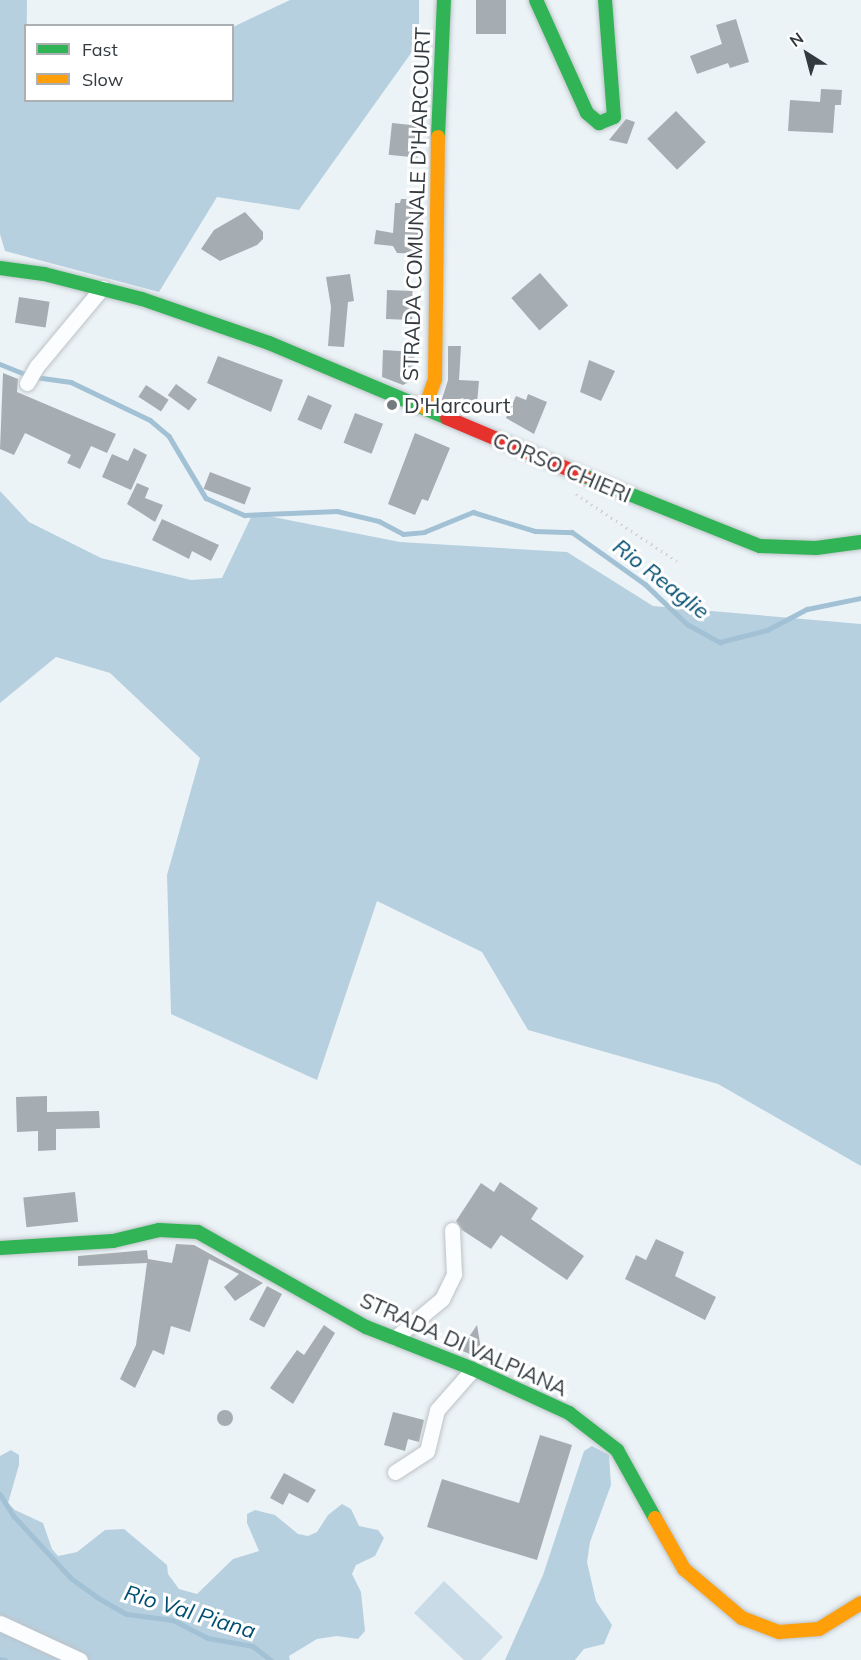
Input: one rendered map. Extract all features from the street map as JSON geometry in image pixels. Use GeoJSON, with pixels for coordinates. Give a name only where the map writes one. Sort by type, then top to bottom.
{"type":"FeatureCollection","features":[{"type":"Feature","properties":{"kind":"street","name":"STRADA COMUNALE D'HARCOURT"},"geometry":{"type":"LineString","coordinates":[[424,408],[435,379],[438,116],[444,0]]}},
{"type":"Feature","properties":{"kind":"street"},"geometry":{"type":"LineString","coordinates":[[536,0],[587,113],[599,123],[614,117],[605,0]]}},
{"type":"Feature","properties":{"kind":"street","name":"CORSO CHIERI"},"geometry":{"type":"LineString","coordinates":[[0,268],[44,274],[102,288],[269,343],[695,523],[760,546],[816,548],[861,542]]}},
{"type":"Feature","properties":{"kind":"street"},"geometry":{"type":"LineString","coordinates":[[27,383],[37,366],[102,288]]}},
{"type":"Feature","properties":{"kind":"street","name":"STRADA DI VALPIANA"},"geometry":{"type":"LineString","coordinates":[[0,1248],[113,1241],[159,1230],[198,1232],[366,1327],[473,1369],[569,1413],[617,1450],[684,1569],[742,1618],[779,1632],[819,1629],[861,1603]]}},
{"type":"Feature","properties":{"kind":"street"},"geometry":{"type":"LineString","coordinates":[[395,1338],[442,1299],[454,1274],[452,1230]]}},
{"type":"Feature","properties":{"kind":"street"},"geometry":{"type":"LineString","coordinates":[[395,1472],[427,1451],[437,1410],[473,1369]]}},
{"type":"Feature","properties":{"kind":"street"},"geometry":{"type":"LineString","coordinates":[[0,1623],[80,1660]]}},
{"type":"Feature","properties":{"kind":"path"},"geometry":{"type":"LineString","coordinates":[[571,490],[677,561]]}},
{"type":"Feature","properties":{"kind":"shaded area"},"geometry":{"type":"Polygon","coordinates":[[[0,0],[27,0],[27,24],[24,24],[24,102],[234,102],[234,27],[290,0],[419,0],[419,42],[299,210],[217,197],[159,292],[5,251],[0,234],[0,0]]]}},
{"type":"Feature","properties":{"kind":"shaded area"},"geometry":{"type":"Polygon","coordinates":[[[0,491],[29,522],[101,558],[191,580],[222,578],[253,513],[400,542],[567,552],[653,606],[861,624],[861,1166],[718,1084],[528,1030],[482,952],[377,901],[317,1080],[171,1014],[167,875],[200,758],[110,673],[56,657],[0,703],[0,491]]]}},
{"type":"Feature","properties":{"kind":"shaded area"},"geometry":{"type":"Polygon","coordinates":[[[592,1446],[609,1455],[611,1485],[590,1542],[587,1562],[596,1601],[612,1625],[604,1644],[584,1649],[575,1660],[505,1660],[543,1575],[584,1451],[592,1446]]]}},
{"type":"Feature","properties":{"kind":"shaded area"},"geometry":{"type":"Polygon","coordinates":[[[11,1450],[19,1455],[19,1465],[8,1503],[15,1510],[43,1523],[52,1549],[58,1556],[77,1552],[105,1530],[124,1529],[167,1565],[168,1574],[179,1589],[197,1594],[233,1559],[259,1551],[247,1523],[247,1514],[255,1510],[275,1515],[298,1534],[308,1536],[317,1532],[328,1515],[342,1504],[351,1509],[359,1526],[378,1530],[384,1538],[375,1556],[356,1565],[352,1574],[361,1592],[365,1631],[358,1639],[337,1636],[317,1639],[289,1656],[290,1660],[0,1660],[0,1456],[11,1450]]]}},
{"type":"Feature","properties":{"kind":"shaded area"},"geometry":{"type":"Polygon","coordinates":[[[444,1581],[503,1637],[481,1660],[464,1660],[414,1613],[444,1581]]]}},
{"type":"Feature","properties":{"kind":"building"},"geometry":{"type":"Polygon","coordinates":[[[476,0],[506,0],[506,34],[476,34],[476,0]]]}},
{"type":"Feature","properties":{"kind":"building"},"geometry":{"type":"Polygon","coordinates":[[[736,19],[749,62],[730,68],[728,63],[697,74],[690,56],[722,44],[716,25],[736,19]]]}},
{"type":"Feature","properties":{"kind":"building"},"geometry":{"type":"Polygon","coordinates":[[[821,89],[842,90],[841,105],[835,105],[833,133],[788,131],[790,100],[820,102],[821,89]]]}},
{"type":"Feature","properties":{"kind":"building"},"geometry":{"type":"Polygon","coordinates":[[[676,111],[706,142],[677,170],[647,139],[676,111]]]}},
{"type":"Feature","properties":{"kind":"building"},"geometry":{"type":"Polygon","coordinates":[[[626,119],[635,122],[627,144],[609,140],[626,119]]]}},
{"type":"Feature","properties":{"kind":"building"},"geometry":{"type":"Polygon","coordinates":[[[392,123],[421,126],[417,158],[389,155],[392,123]]]}},
{"type":"Feature","properties":{"kind":"building"},"geometry":{"type":"Polygon","coordinates":[[[401,199],[420,199],[417,254],[397,253],[393,246],[374,244],[376,230],[393,233],[395,203],[400,203],[401,199]]]}},
{"type":"Feature","properties":{"kind":"building"},"geometry":{"type":"Polygon","coordinates":[[[245,212],[263,232],[263,239],[257,245],[220,261],[201,249],[214,230],[245,212]]]}},
{"type":"Feature","properties":{"kind":"building"},"geometry":{"type":"Polygon","coordinates":[[[540,273],[568,305],[540,330],[511,298],[540,273]]]}},
{"type":"Feature","properties":{"kind":"building"},"geometry":{"type":"Polygon","coordinates":[[[350,274],[354,301],[348,302],[344,347],[328,346],[331,307],[326,277],[350,274]]]}},
{"type":"Feature","properties":{"kind":"building"},"geometry":{"type":"Polygon","coordinates":[[[387,290],[413,291],[412,320],[386,319],[387,290]]]}},
{"type":"Feature","properties":{"kind":"building"},"geometry":{"type":"Polygon","coordinates":[[[19,297],[50,302],[46,328],[15,323],[19,297]]]}},
{"type":"Feature","properties":{"kind":"building"},"geometry":{"type":"Polygon","coordinates":[[[448,346],[461,346],[459,380],[479,381],[477,403],[458,401],[457,408],[441,402],[448,380],[448,346]]]}},
{"type":"Feature","properties":{"kind":"building"},"geometry":{"type":"Polygon","coordinates":[[[383,350],[415,352],[411,381],[403,385],[382,377],[383,350]]]}},
{"type":"Feature","properties":{"kind":"building"},"geometry":{"type":"Polygon","coordinates":[[[218,356],[283,380],[271,412],[207,383],[218,356]]]}},
{"type":"Feature","properties":{"kind":"building"},"geometry":{"type":"Polygon","coordinates":[[[589,360],[615,371],[601,401],[580,392],[589,360]]]}},
{"type":"Feature","properties":{"kind":"building"},"geometry":{"type":"Polygon","coordinates":[[[3,373],[18,379],[17,392],[116,434],[107,453],[91,446],[80,469],[67,463],[71,455],[25,433],[14,455],[0,449],[3,373]]]}},
{"type":"Feature","properties":{"kind":"building"},"geometry":{"type":"Polygon","coordinates":[[[176,384],[197,399],[189,411],[168,395],[176,384]]]}},
{"type":"Feature","properties":{"kind":"building"},"geometry":{"type":"Polygon","coordinates":[[[146,385],[169,400],[161,411],[138,397],[146,385]]]}},
{"type":"Feature","properties":{"kind":"building"},"geometry":{"type":"Polygon","coordinates":[[[528,394],[547,402],[534,434],[506,418],[516,396],[526,400],[528,394]]]}},
{"type":"Feature","properties":{"kind":"building"},"geometry":{"type":"Polygon","coordinates":[[[308,395],[332,405],[321,430],[297,420],[308,395]]]}},
{"type":"Feature","properties":{"kind":"building"},"geometry":{"type":"Polygon","coordinates":[[[355,413],[383,424],[372,454],[344,443],[355,413]]]}},
{"type":"Feature","properties":{"kind":"building"},"geometry":{"type":"Polygon","coordinates":[[[415,433],[450,448],[428,501],[422,499],[415,515],[388,504],[415,433]]]}},
{"type":"Feature","properties":{"kind":"building"},"geometry":{"type":"Polygon","coordinates":[[[134,448],[147,455],[131,490],[102,477],[112,454],[128,461],[134,448]]]}},
{"type":"Feature","properties":{"kind":"building"},"geometry":{"type":"Polygon","coordinates":[[[210,472],[251,488],[245,505],[204,489],[210,472]]]}},
{"type":"Feature","properties":{"kind":"building"},"geometry":{"type":"Polygon","coordinates":[[[137,483],[149,488],[145,498],[163,505],[155,522],[127,504],[137,483]]]}},
{"type":"Feature","properties":{"kind":"building"},"geometry":{"type":"Polygon","coordinates":[[[162,519],[219,545],[211,561],[192,551],[189,559],[152,540],[162,519]]]}},
{"type":"Feature","properties":{"kind":"building"},"geometry":{"type":"Polygon","coordinates":[[[47,1096],[47,1112],[99,1111],[100,1128],[56,1129],[56,1150],[38,1151],[38,1131],[17,1132],[16,1097],[47,1096]]]}},
{"type":"Feature","properties":{"kind":"building"},"geometry":{"type":"Polygon","coordinates":[[[500,1182],[538,1208],[531,1219],[584,1256],[567,1280],[501,1235],[491,1249],[462,1230],[456,1221],[481,1183],[494,1192],[500,1182]]]}},
{"type":"Feature","properties":{"kind":"building"},"geometry":{"type":"Polygon","coordinates":[[[75,1192],[78,1222],[26,1227],[23,1197],[75,1192]]]}},
{"type":"Feature","properties":{"kind":"building"},"geometry":{"type":"Polygon","coordinates":[[[656,1239],[684,1252],[675,1276],[716,1297],[705,1320],[625,1279],[636,1255],[646,1260],[656,1239]]]}},
{"type":"Feature","properties":{"kind":"building"},"geometry":{"type":"Polygon","coordinates":[[[176,1244],[194,1245],[263,1283],[235,1301],[224,1287],[239,1274],[209,1259],[190,1332],[171,1326],[164,1355],[153,1350],[135,1388],[120,1379],[136,1345],[147,1263],[78,1266],[78,1256],[147,1250],[148,1259],[172,1263],[176,1244]]]}},
{"type":"Feature","properties":{"kind":"building"},"geometry":{"type":"Polygon","coordinates":[[[267,1286],[282,1294],[264,1328],[249,1320],[267,1286]]]}},
{"type":"Feature","properties":{"kind":"building"},"geometry":{"type":"Polygon","coordinates":[[[324,1325],[335,1333],[293,1404],[270,1388],[297,1350],[304,1355],[324,1325]]]}},
{"type":"Feature","properties":{"kind":"building"},"geometry":{"type":"Polygon","coordinates":[[[477,1325],[482,1355],[480,1358],[460,1350],[477,1325]]]}},
{"type":"Feature","properties":{"kind":"building"},"geometry":{"type":"Polygon","coordinates":[[[225,1410],[231,1412],[233,1418],[231,1424],[225,1426],[219,1424],[217,1418],[219,1412],[225,1410]]]}},
{"type":"Feature","properties":{"kind":"building"},"geometry":{"type":"Polygon","coordinates":[[[393,1412],[424,1420],[419,1442],[408,1439],[405,1451],[384,1445],[393,1412]]]}},
{"type":"Feature","properties":{"kind":"building"},"geometry":{"type":"Polygon","coordinates":[[[540,1435],[572,1445],[537,1560],[427,1527],[442,1479],[519,1503],[540,1435]]]}},
{"type":"Feature","properties":{"kind":"building"},"geometry":{"type":"Polygon","coordinates":[[[284,1473],[316,1490],[308,1503],[289,1493],[283,1505],[270,1498],[284,1473]]]}},
{"type":"Feature","properties":{"kind":"waterway","name":"Rio Reaglie"},"geometry":{"type":"LineString","coordinates":[[0,364],[27,375]]}},
{"type":"Feature","properties":{"kind":"waterway","name":"Rio Reaglie"},"geometry":{"type":"LineString","coordinates":[[35,377],[71,382],[150,420],[169,436],[206,498],[244,515],[337,511],[379,521],[403,534],[424,532],[473,512],[535,531],[572,532],[645,584],[687,624],[720,642],[767,630],[807,609],[861,598]]}},
{"type":"Feature","properties":{"kind":"waterway","name":"Rio Val Piana"},"geometry":{"type":"LineString","coordinates":[[0,1494],[14,1516],[71,1578],[97,1597],[127,1614],[173,1620],[208,1638],[253,1646],[271,1660]]}},
{"type":"Feature","properties":{"kind":"waterway"},"geometry":{"type":"LineString","coordinates":[[0,1659],[5,1660]]}},
{"type":"Feature","properties":{"kind":"traffic: fast"},"geometry":{"type":"LineString","coordinates":[[438,137],[444,0]]}},
{"type":"Feature","properties":{"kind":"traffic: fast"},"geometry":{"type":"LineString","coordinates":[[536,0],[587,113],[599,123],[614,117],[605,0]]}},
{"type":"Feature","properties":{"kind":"traffic: fast"},"geometry":{"type":"LineString","coordinates":[[0,268],[44,274],[142,299],[269,343],[447,418]]}},
{"type":"Feature","properties":{"kind":"traffic: fast"},"geometry":{"type":"LineString","coordinates":[[584,476],[760,546],[816,548],[861,542]]}},
{"type":"Feature","properties":{"kind":"traffic: fast"},"geometry":{"type":"LineString","coordinates":[[0,1248],[113,1241],[159,1230],[198,1232],[366,1327],[473,1369],[569,1413],[617,1450],[655,1518]]}},
{"type":"Feature","properties":{"kind":"traffic: slow"},"geometry":{"type":"LineString","coordinates":[[425,408],[435,379],[438,137]]}},
{"type":"Feature","properties":{"kind":"traffic: slow"},"geometry":{"type":"LineString","coordinates":[[655,1518],[684,1569],[742,1618],[779,1632],[819,1629],[861,1603]]}},
{"type":"Feature","properties":{"kind":"traffic: jam"},"geometry":{"type":"LineString","coordinates":[[447,418],[584,476]]}},
{"type":"Feature","properties":{"kind":"place","name":"D'Harcourt"},"geometry":{"type":"Point","coordinates":[392,405]}}]}
